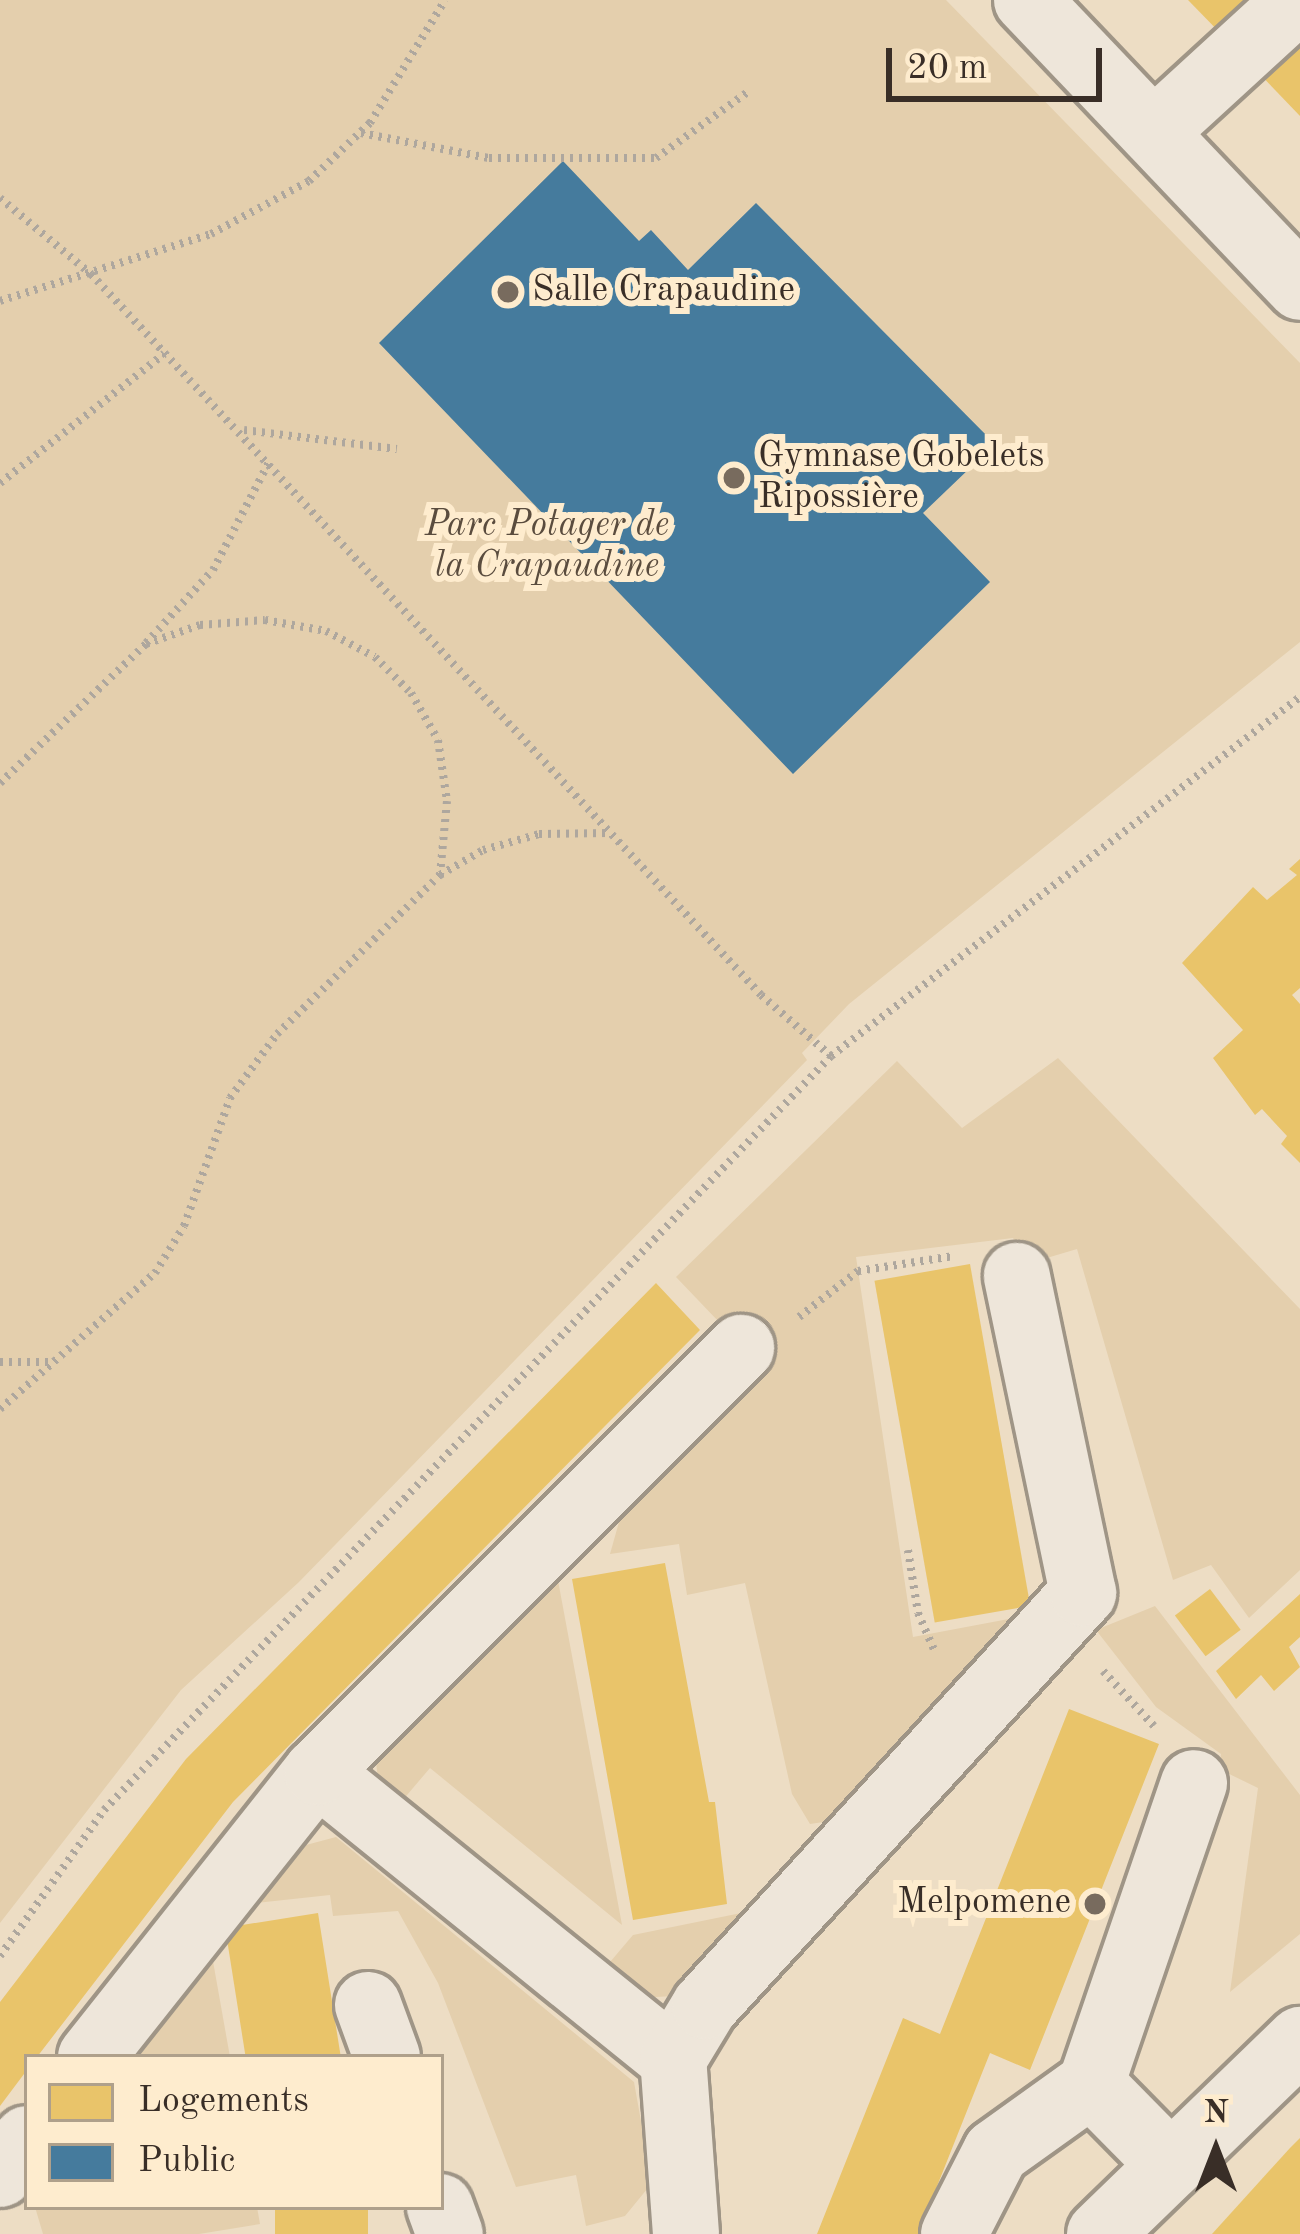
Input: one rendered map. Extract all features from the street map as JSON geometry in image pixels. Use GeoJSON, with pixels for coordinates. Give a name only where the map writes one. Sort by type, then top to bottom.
{"type":"FeatureCollection","features":[{"type":"Feature","properties":{"kind":"street"},"geometry":{"type":"LineString","coordinates":[[1027,0],[1300,287]]}},
{"type":"Feature","properties":{"kind":"street"},"geometry":{"type":"LineString","coordinates":[[1154,133],[1298,0]]}},
{"type":"Feature","properties":{"kind":"street"},"geometry":{"type":"LineString","coordinates":[[686,2234],[673,2059],[704,2006],[1083,1593],[1016,1276]]}},
{"type":"Feature","properties":{"kind":"street"},"geometry":{"type":"LineString","coordinates":[[93,2054],[317,1772],[741,1348]]}},
{"type":"Feature","properties":{"kind":"street"},"geometry":{"type":"LineString","coordinates":[[317,1772],[673,2059]]}},
{"type":"Feature","properties":{"kind":"street"},"geometry":{"type":"LineString","coordinates":[[954,2234],[996,2152],[1091,2084],[1194,1783]]}},
{"type":"Feature","properties":{"kind":"street"},"geometry":{"type":"LineString","coordinates":[[1100,2234],[1300,2040]]}},
{"type":"Feature","properties":{"kind":"street"},"geometry":{"type":"LineString","coordinates":[[1091,2084],[1171,2165]]}},
{"type":"Feature","properties":{"kind":"street"},"geometry":{"type":"LineString","coordinates":[[0,2174],[24,2143]]}},
{"type":"Feature","properties":{"kind":"path"},"geometry":{"type":"LineString","coordinates":[[0,301],[91,274],[265,210],[360,133],[441,18],[445,0]]}},
{"type":"Feature","properties":{"kind":"path"},"geometry":{"type":"LineString","coordinates":[[360,133],[489,158],[656,158],[748,92]]}},
{"type":"Feature","properties":{"kind":"path"},"geometry":{"type":"LineString","coordinates":[[0,198],[91,274],[242,430],[761,995],[831,1056]]}},
{"type":"Feature","properties":{"kind":"path"},"geometry":{"type":"LineString","coordinates":[[0,483],[164,354]]}},
{"type":"Feature","properties":{"kind":"path"},"geometry":{"type":"LineString","coordinates":[[242,430],[398,449]]}},
{"type":"Feature","properties":{"kind":"path"},"geometry":{"type":"LineString","coordinates":[[0,783],[146,644],[213,570],[268,462]]}},
{"type":"Feature","properties":{"kind":"path"},"geometry":{"type":"LineString","coordinates":[[146,644],[200,625],[265,620],[326,631],[374,657],[411,693],[438,740],[447,801],[440,875]]}},
{"type":"Feature","properties":{"kind":"path"},"geometry":{"type":"LineString","coordinates":[[0,1956],[104,1810],[831,1056],[1300,697]]}},
{"type":"Feature","properties":{"kind":"path"},"geometry":{"type":"LineString","coordinates":[[0,1409],[154,1273],[184,1226],[230,1098],[277,1034],[440,875],[483,850],[539,834],[609,833]]}},
{"type":"Feature","properties":{"kind":"path"},"geometry":{"type":"LineString","coordinates":[[741,1348],[765,1343],[859,1271],[997,1249],[1016,1276]]}},
{"type":"Feature","properties":{"kind":"path"},"geometry":{"type":"LineString","coordinates":[[0,1362],[56,1362]]}},
{"type":"Feature","properties":{"kind":"path"},"geometry":{"type":"LineString","coordinates":[[908,1550],[918,1613],[972,1712]]}},
{"type":"Feature","properties":{"kind":"path"},"geometry":{"type":"LineString","coordinates":[[1058,1620],[1149,1723],[1189,1744],[1194,1783]]}},
{"type":"Feature","properties":{"kind":"green space","name":"Parc Potager de la Crapaudine"},"geometry":{"type":"Polygon","coordinates":[[[0,0],[946,0],[1300,363],[1300,642],[849,1004],[802,1053],[807,1060],[299,1582],[181,1690],[0,1923],[0,0]]]}},
{"type":"Feature","properties":{"kind":"green space"},"geometry":{"type":"Polygon","coordinates":[[[1058,1058],[1300,1309],[1300,1570],[1249,1618],[1211,1565],[1173,1580],[1077,1249],[1030,1263],[1013,1238],[856,1257],[913,1637],[1019,1617],[830,1821],[810,1824],[792,1794],[745,1583],[687,1595],[679,1544],[610,1554],[621,1515],[766,1369],[766,1323],[735,1315],[719,1322],[676,1277],[897,1061],[962,1128],[1058,1058]]]}},
{"type":"Feature","properties":{"kind":"green space"},"geometry":{"type":"Polygon","coordinates":[[[557,1575],[622,1925],[430,1768],[396,1808],[379,1788],[375,1753],[557,1575]]]}},
{"type":"Feature","properties":{"kind":"green space"},"geometry":{"type":"Polygon","coordinates":[[[1155,1606],[1300,1795],[1300,1934],[1230,1992],[1258,1788],[1219,1769],[1221,1754],[1156,1707],[1096,1630],[1155,1606]]]}},
{"type":"Feature","properties":{"kind":"green space"},"geometry":{"type":"Polygon","coordinates":[[[336,1837],[634,2082],[652,2183],[625,2216],[586,2226],[576,2175],[516,2187],[438,1983],[398,1911],[333,1916],[330,1895],[256,1903],[291,1849],[336,1837]]]}},
{"type":"Feature","properties":{"kind":"green space"},"geometry":{"type":"Polygon","coordinates":[[[751,1911],[675,1996],[636,1998],[599,1975],[633,1935],[751,1911]]]}},
{"type":"Feature","properties":{"kind":"green space"},"geometry":{"type":"Polygon","coordinates":[[[211,1950],[229,2054],[130,2054],[211,1950]]]}},
{"type":"Feature","properties":{"kind":"green space"},"geometry":{"type":"Polygon","coordinates":[[[36,2210],[258,2210],[260,2224],[199,2234],[43,2234],[36,2210]]]}},
{"type":"Feature","properties":{"kind":"building: Logements"},"geometry":{"type":"Polygon","coordinates":[[[1188,0],[1265,0],[1225,38],[1188,0]]]}},
{"type":"Feature","properties":{"kind":"building: Logements"},"geometry":{"type":"Polygon","coordinates":[[[1300,24],[1300,116],[1254,68],[1300,24]]]}},
{"type":"Feature","properties":{"kind":"building: Logements"},"geometry":{"type":"Polygon","coordinates":[[[1300,859],[1300,988],[1292,995],[1300,1004],[1300,1163],[1281,1144],[1287,1136],[1262,1109],[1255,1115],[1213,1058],[1243,1030],[1182,963],[1253,887],[1267,900],[1297,875],[1289,869],[1300,859]]]}},
{"type":"Feature","properties":{"kind":"building: Logements"},"geometry":{"type":"Polygon","coordinates":[[[970,1264],[1030,1606],[935,1623],[874,1281],[970,1264]]]}},
{"type":"Feature","properties":{"kind":"building: Logements"},"geometry":{"type":"Polygon","coordinates":[[[656,1283],[700,1330],[233,1802],[39,2054],[24,2054],[24,2074],[0,2106],[0,2002],[186,1759],[656,1283]]]}},
{"type":"Feature","properties":{"kind":"building: Logements"},"geometry":{"type":"Polygon","coordinates":[[[665,1563],[709,1802],[715,1802],[727,1904],[633,1920],[572,1579],[665,1563]]]}},
{"type":"Feature","properties":{"kind":"building: Logements"},"geometry":{"type":"Polygon","coordinates":[[[1210,1589],[1241,1630],[1206,1656],[1175,1615],[1210,1589]]]}},
{"type":"Feature","properties":{"kind":"building: Logements"},"geometry":{"type":"Polygon","coordinates":[[[1300,1594],[1300,1637],[1289,1647],[1300,1667],[1274,1691],[1261,1675],[1236,1699],[1216,1671],[1300,1594]]]}},
{"type":"Feature","properties":{"kind":"building: Logements"},"geometry":{"type":"Polygon","coordinates":[[[1069,1709],[1159,1744],[1030,2070],[990,2053],[918,2234],[817,2234],[903,2018],[940,2034],[1069,1709]]]}},
{"type":"Feature","properties":{"kind":"building: Logements"},"geometry":{"type":"Polygon","coordinates":[[[318,1913],[340,2054],[245,2054],[225,1928],[318,1913]]]}},
{"type":"Feature","properties":{"kind":"building: Logements"},"geometry":{"type":"Polygon","coordinates":[[[1300,2138],[1300,2234],[1212,2234],[1290,2148],[1300,2138]]]}},
{"type":"Feature","properties":{"kind":"building: Logements"},"geometry":{"type":"Polygon","coordinates":[[[275,2210],[368,2210],[368,2234],[275,2234],[275,2210]]]}},
{"type":"Feature","properties":{"kind":"building: Public","name":"Gymnase Gobelets Ripossière"},"geometry":{"type":"Polygon","coordinates":[[[563,161],[639,241],[651,230],[688,270],[756,203],[995,444],[923,513],[990,582],[793,774],[379,343],[563,161]]]}},
{"type":"Feature","properties":{"kind":"place","name":"Salle Crapaudine"},"geometry":{"type":"Point","coordinates":[508,292]}},
{"type":"Feature","properties":{"kind":"place","name":"Gymnase Gobelets Ripossière"},"geometry":{"type":"Point","coordinates":[734,478]}},
{"type":"Feature","properties":{"kind":"place","name":"Melpomene"},"geometry":{"type":"Point","coordinates":[1095,1904]}}]}
